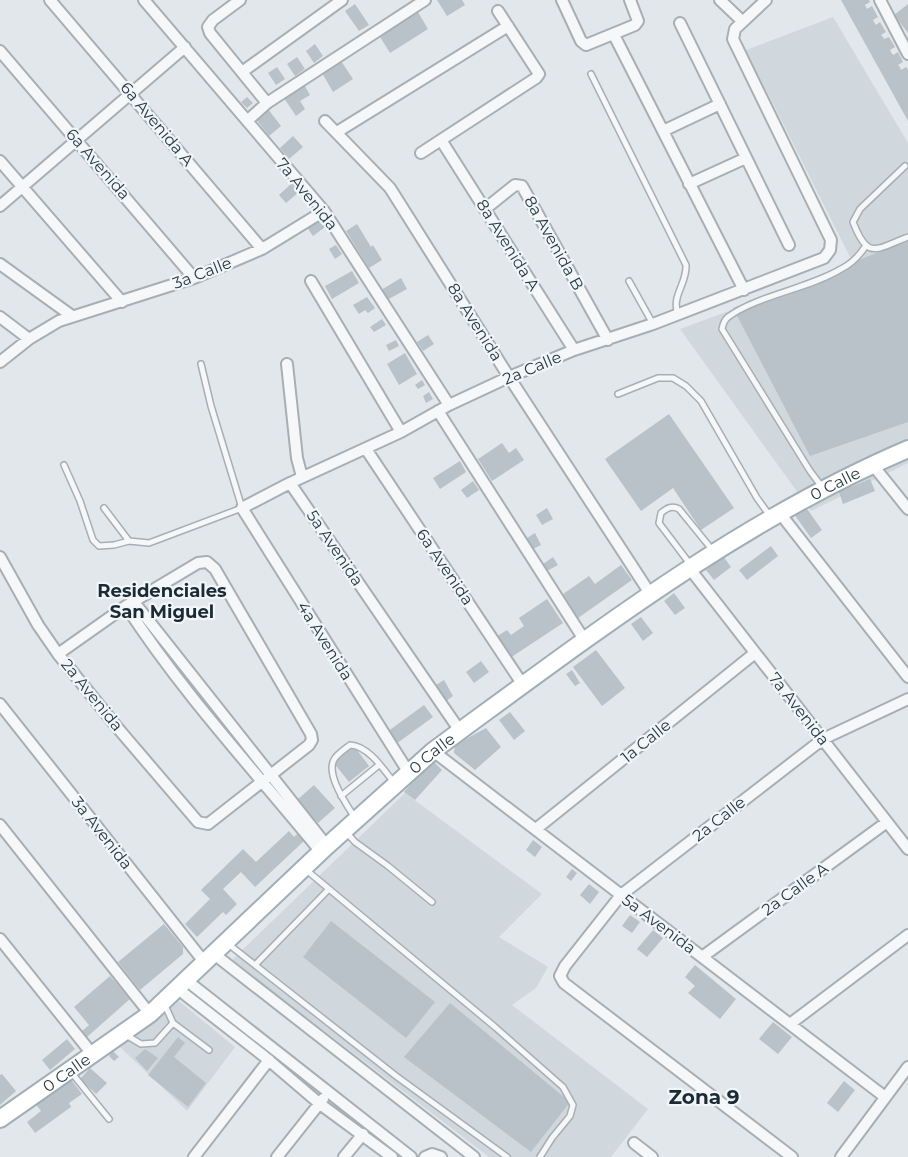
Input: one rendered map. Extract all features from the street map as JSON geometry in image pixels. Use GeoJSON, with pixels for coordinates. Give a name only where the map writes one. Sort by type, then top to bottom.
{"type":"FeatureCollection","features":[{"type":"Feature","properties":{"kind":"main road","name":"0 Calle"},"geometry":{"type":"LineString","coordinates":[[0,1119],[150,1014],[324,849],[433,751],[460,731],[651,595],[775,515],[823,488],[908,449]]}},
{"type":"Feature","properties":{"kind":"street","name":"6a Avenida A"},"geometry":{"type":"LineString","coordinates":[[50,0],[262,249]]}},
{"type":"Feature","properties":{"kind":"street","name":"7a Avenida"},"geometry":{"type":"LineString","coordinates":[[144,0],[324,211],[449,405]]}},
{"type":"Feature","properties":{"kind":"street"},"geometry":{"type":"LineString","coordinates":[[240,0],[213,20],[208,27],[210,33],[267,103]]}},
{"type":"Feature","properties":{"kind":"street"},"geometry":{"type":"LineString","coordinates":[[242,72],[342,0]]}},
{"type":"Feature","properties":{"kind":"street"},"geometry":{"type":"LineString","coordinates":[[247,121],[267,103],[425,0]]}},
{"type":"Feature","properties":{"kind":"street"},"geometry":{"type":"LineString","coordinates":[[562,0],[581,41],[586,45],[635,26],[638,21],[630,0]]}},
{"type":"Feature","properties":{"kind":"street"},"geometry":{"type":"LineString","coordinates":[[720,0],[742,21],[765,0]]}},
{"type":"Feature","properties":{"kind":"street"},"geometry":{"type":"LineString","coordinates":[[884,2],[908,54]]}},
{"type":"Feature","properties":{"kind":"street"},"geometry":{"type":"LineString","coordinates":[[421,153],[539,74],[498,11]]}},
{"type":"Feature","properties":{"kind":"street","name":"2a Calle"},"geometry":{"type":"LineString","coordinates":[[242,508],[302,477],[401,432],[449,405],[509,377],[574,350],[653,324],[824,258],[830,250],[831,240],[733,39],[735,29],[742,21]]}},
{"type":"Feature","properties":{"kind":"street"},"geometry":{"type":"LineString","coordinates":[[680,23],[789,245]]}},
{"type":"Feature","properties":{"kind":"street"},"geometry":{"type":"LineString","coordinates":[[337,132],[508,26]]}},
{"type":"Feature","properties":{"kind":"street"},"geometry":{"type":"LineString","coordinates":[[614,35],[744,290]]}},
{"type":"Feature","properties":{"kind":"street"},"geometry":{"type":"LineString","coordinates":[[0,206],[185,47]]}},
{"type":"Feature","properties":{"kind":"street","name":"6a Avenida"},"geometry":{"type":"LineString","coordinates":[[0,51],[194,278]]}},
{"type":"Feature","properties":{"kind":"street"},"geometry":{"type":"LineString","coordinates":[[663,131],[720,104]]}},
{"type":"Feature","properties":{"kind":"street","name":"8a Avenida"},"geometry":{"type":"LineString","coordinates":[[326,121],[390,188],[509,377],[651,595]]}},
{"type":"Feature","properties":{"kind":"street","name":"8a Avenida A"},"geometry":{"type":"LineString","coordinates":[[441,140],[574,350]]}},
{"type":"Feature","properties":{"kind":"street"},"geometry":{"type":"LineString","coordinates":[[689,184],[746,158]]}},
{"type":"Feature","properties":{"kind":"street"},"geometry":{"type":"LineString","coordinates":[[0,161],[122,302]]}},
{"type":"Feature","properties":{"kind":"street","name":"8a Avenida B"},"geometry":{"type":"LineString","coordinates":[[485,209],[515,185],[522,186],[608,340]]}},
{"type":"Feature","properties":{"kind":"street","name":"3a Calle"},"geometry":{"type":"LineString","coordinates":[[0,362],[30,339],[72,316],[194,278],[262,249],[324,211]]}},
{"type":"Feature","properties":{"kind":"street"},"geometry":{"type":"LineString","coordinates":[[0,264],[72,316]]}},
{"type":"Feature","properties":{"kind":"street"},"geometry":{"type":"LineString","coordinates":[[311,280],[401,432]]}},
{"type":"Feature","properties":{"kind":"street"},"geometry":{"type":"LineString","coordinates":[[0,317],[30,339]]}},
{"type":"Feature","properties":{"kind":"street"},"geometry":{"type":"LineString","coordinates":[[287,364],[297,458],[302,477]]}},
{"type":"Feature","properties":{"kind":"street"},"geometry":{"type":"LineString","coordinates":[[438,411],[585,641]]}},
{"type":"Feature","properties":{"kind":"street","name":"6a Avenida"},"geometry":{"type":"LineString","coordinates":[[366,449],[523,685]]}},
{"type":"Feature","properties":{"kind":"street"},"geometry":{"type":"LineString","coordinates":[[872,464],[908,509]]}},
{"type":"Feature","properties":{"kind":"street","name":"5a Avenida"},"geometry":{"type":"LineString","coordinates":[[290,483],[460,731]]}},
{"type":"Feature","properties":{"kind":"street","name":"4a Avenida"},"geometry":{"type":"LineString","coordinates":[[242,508],[409,773]]}},
{"type":"Feature","properties":{"kind":"street"},"geometry":{"type":"LineString","coordinates":[[775,515],[908,677]]}},
{"type":"Feature","properties":{"kind":"street","name":"2a Avenida"},"geometry":{"type":"LineString","coordinates":[[0,557],[38,625],[58,654],[198,822],[208,824],[266,778]]}},
{"type":"Feature","properties":{"kind":"street"},"geometry":{"type":"LineString","coordinates":[[58,654],[130,604],[198,563],[207,562],[215,568],[311,734],[312,740],[309,746],[266,778]]}},
{"type":"Feature","properties":{"kind":"street","name":"7a Avenida"},"geometry":{"type":"LineString","coordinates":[[691,568],[755,654],[908,849]]}},
{"type":"Feature","properties":{"kind":"street"},"geometry":{"type":"LineString","coordinates":[[130,604],[204,690],[266,778]]}},
{"type":"Feature","properties":{"kind":"street"},"geometry":{"type":"LineString","coordinates":[[130,604],[147,639],[194,698],[266,778],[324,849]]}},
{"type":"Feature","properties":{"kind":"street","name":"1a Calle"},"geometry":{"type":"LineString","coordinates":[[536,829],[755,654]]}},
{"type":"Feature","properties":{"kind":"street"},"geometry":{"type":"LineString","coordinates":[[194,698],[204,690]]}},
{"type":"Feature","properties":{"kind":"street","name":"2a Calle"},"geometry":{"type":"LineString","coordinates":[[792,1157],[564,983],[560,976],[565,966],[621,895],[823,739],[908,699]]}},
{"type":"Feature","properties":{"kind":"street","name":"3a Avenida"},"geometry":{"type":"LineString","coordinates":[[0,704],[209,958],[474,1157]]}},
{"type":"Feature","properties":{"kind":"street","name":"5a Avenida"},"geometry":{"type":"LineString","coordinates":[[433,751],[885,1097]]}},
{"type":"Feature","properties":{"kind":"street","name":"2a Calle A"},"geometry":{"type":"LineString","coordinates":[[702,957],[887,822]]}},
{"type":"Feature","properties":{"kind":"street"},"geometry":{"type":"LineString","coordinates":[[0,825],[150,1014]]}},
{"type":"Feature","properties":{"kind":"street"},"geometry":{"type":"LineString","coordinates":[[790,1024],[908,935]]}},
{"type":"Feature","properties":{"kind":"street"},"geometry":{"type":"LineString","coordinates":[[0,939],[93,1055]]}},
{"type":"Feature","properties":{"kind":"street"},"geometry":{"type":"LineString","coordinates":[[182,985],[320,1104],[392,1157]]}},
{"type":"Feature","properties":{"kind":"street"},"geometry":{"type":"LineString","coordinates":[[182,985],[328,1091],[411,1157]]}},
{"type":"Feature","properties":{"kind":"street"},"geometry":{"type":"LineString","coordinates":[[194,1157],[269,1060]]}},
{"type":"Feature","properties":{"kind":"street"},"geometry":{"type":"LineString","coordinates":[[841,1157],[908,1067]]}},
{"type":"Feature","properties":{"kind":"street"},"geometry":{"type":"LineString","coordinates":[[276,1157],[328,1091]]}},
{"type":"Feature","properties":{"kind":"street"},"geometry":{"type":"LineString","coordinates":[[344,1157],[363,1134]]}},
{"type":"Feature","properties":{"kind":"street"},"geometry":{"type":"LineString","coordinates":[[634,1143],[652,1157]]}},
{"type":"Feature","properties":{"kind":"street"},"geometry":{"type":"LineString","coordinates":[[425,1157],[432,1154],[441,1157]]}},
{"type":"Feature","properties":{"kind":"lane"},"geometry":{"type":"LineString","coordinates":[[591,74],[686,266],[687,275],[675,302],[678,314]]}},
{"type":"Feature","properties":{"kind":"lane"},"geometry":{"type":"LineString","coordinates":[[905,166],[856,214],[854,222],[865,247],[876,249],[908,237]]}},
{"type":"Feature","properties":{"kind":"lane"},"geometry":{"type":"LineString","coordinates":[[823,488],[810,471],[722,329],[723,322],[748,307],[842,269],[865,247]]}},
{"type":"Feature","properties":{"kind":"lane"},"geometry":{"type":"LineString","coordinates":[[629,281],[653,324]]}},
{"type":"Feature","properties":{"kind":"lane"},"geometry":{"type":"LineString","coordinates":[[64,465],[80,501],[93,540],[99,546],[129,541],[149,543],[242,508],[211,406],[201,364]]}},
{"type":"Feature","properties":{"kind":"lane"},"geometry":{"type":"LineString","coordinates":[[618,394],[658,378],[673,378],[686,386],[701,401],[757,498],[775,515]]}},
{"type":"Feature","properties":{"kind":"lane"},"geometry":{"type":"LineString","coordinates":[[691,568],[659,523],[659,516],[665,510],[673,506],[679,509],[715,553]]}},
{"type":"Feature","properties":{"kind":"lane"},"geometry":{"type":"LineString","coordinates":[[104,508],[129,541]]}},
{"type":"Feature","properties":{"kind":"lane"},"geometry":{"type":"LineString","coordinates":[[396,785],[362,748],[350,746],[334,758],[335,783],[355,842],[432,902]]}},
{"type":"Feature","properties":{"kind":"lane"},"geometry":{"type":"LineString","coordinates":[[341,796],[380,765]]}},
{"type":"Feature","properties":{"kind":"lane"},"geometry":{"type":"LineString","coordinates":[[304,868],[563,1088],[573,1105],[570,1116],[540,1157]]}},
{"type":"Feature","properties":{"kind":"lane"},"geometry":{"type":"LineString","coordinates":[[255,965],[328,890]]}},
{"type":"Feature","properties":{"kind":"lane"},"geometry":{"type":"LineString","coordinates":[[226,942],[396,1076],[507,1157]]}},
{"type":"Feature","properties":{"kind":"lane"},"geometry":{"type":"LineString","coordinates":[[163,1002],[173,1023],[209,1050]]}},
{"type":"Feature","properties":{"kind":"lane"},"geometry":{"type":"LineString","coordinates":[[123,1033],[135,1042],[147,1045],[155,1043],[173,1023]]}},
{"type":"Feature","properties":{"kind":"lane"},"geometry":{"type":"LineString","coordinates":[[70,1071],[109,1119]]}},
{"type":"Feature","properties":{"kind":"shaded area"},"geometry":{"type":"Polygon","coordinates":[[[833,17],[908,143],[908,463],[811,511],[680,329],[854,265],[746,50],[833,17]]]}},
{"type":"Feature","properties":{"kind":"shaded area"},"geometry":{"type":"Polygon","coordinates":[[[405,793],[542,894],[499,937],[548,967],[536,988],[512,1005],[648,1109],[611,1157],[489,1157],[232,960],[405,793]]]}},
{"type":"Feature","properties":{"kind":"shaded area"},"geometry":{"type":"Polygon","coordinates":[[[174,997],[235,1047],[187,1111],[119,1046],[174,997]]]}},
{"type":"Feature","properties":{"kind":"building"},"geometry":{"type":"Polygon","coordinates":[[[437,0],[462,0],[465,5],[447,16],[437,0]]]}},
{"type":"Feature","properties":{"kind":"building"},"geometry":{"type":"Polygon","coordinates":[[[841,0],[869,0],[870,2],[865,5],[867,9],[872,6],[878,17],[873,20],[874,22],[876,25],[880,22],[886,32],[881,35],[884,39],[889,37],[895,47],[890,50],[893,55],[898,52],[903,62],[898,65],[901,70],[906,67],[908,70],[908,121],[841,0]]]}},
{"type":"Feature","properties":{"kind":"building"},"geometry":{"type":"Polygon","coordinates":[[[355,4],[369,25],[359,31],[345,11],[355,4]]]}},
{"type":"Feature","properties":{"kind":"building"},"geometry":{"type":"Polygon","coordinates":[[[908,4],[908,33],[894,15],[908,4]]]}},
{"type":"Feature","properties":{"kind":"building"},"geometry":{"type":"Polygon","coordinates":[[[416,9],[428,29],[390,53],[377,32],[416,9]]]}},
{"type":"Feature","properties":{"kind":"building"},"geometry":{"type":"Polygon","coordinates":[[[315,44],[323,56],[314,63],[306,51],[315,44]]]}},
{"type":"Feature","properties":{"kind":"building"},"geometry":{"type":"Polygon","coordinates":[[[297,57],[305,69],[295,76],[287,64],[297,57]]]}},
{"type":"Feature","properties":{"kind":"building"},"geometry":{"type":"Polygon","coordinates":[[[341,61],[353,79],[333,92],[322,73],[341,61]]]}},
{"type":"Feature","properties":{"kind":"building"},"geometry":{"type":"Polygon","coordinates":[[[277,67],[285,79],[276,85],[268,73],[277,67]]]}},
{"type":"Feature","properties":{"kind":"building"},"geometry":{"type":"Polygon","coordinates":[[[302,81],[310,95],[300,101],[305,109],[296,116],[282,95],[302,81]]]}},
{"type":"Feature","properties":{"kind":"building"},"geometry":{"type":"Polygon","coordinates":[[[247,97],[253,103],[247,108],[241,102],[247,97]]]}},
{"type":"Feature","properties":{"kind":"building"},"geometry":{"type":"Polygon","coordinates":[[[268,109],[281,126],[269,136],[256,119],[268,109]]]}},
{"type":"Feature","properties":{"kind":"building"},"geometry":{"type":"Polygon","coordinates":[[[293,136],[303,147],[289,159],[280,148],[293,136]]]}},
{"type":"Feature","properties":{"kind":"building"},"geometry":{"type":"Polygon","coordinates":[[[291,184],[299,192],[286,203],[279,195],[291,184]]]}},
{"type":"Feature","properties":{"kind":"building"},"geometry":{"type":"Polygon","coordinates":[[[319,217],[325,227],[313,236],[306,226],[319,217]]]}},
{"type":"Feature","properties":{"kind":"building"},"geometry":{"type":"Polygon","coordinates":[[[357,224],[382,260],[369,268],[346,231],[357,224]]]}},
{"type":"Feature","properties":{"kind":"building"},"geometry":{"type":"Polygon","coordinates":[[[908,241],[908,422],[810,456],[733,308],[908,241]]]}},
{"type":"Feature","properties":{"kind":"building"},"geometry":{"type":"Polygon","coordinates":[[[336,245],[342,254],[335,259],[329,249],[336,245]]]}},
{"type":"Feature","properties":{"kind":"building"},"geometry":{"type":"Polygon","coordinates":[[[352,271],[359,283],[332,299],[325,286],[352,271]]]}},
{"type":"Feature","properties":{"kind":"building"},"geometry":{"type":"Polygon","coordinates":[[[401,278],[407,289],[387,300],[381,290],[401,278]]]}},
{"type":"Feature","properties":{"kind":"building"},"geometry":{"type":"Polygon","coordinates":[[[367,297],[375,308],[368,313],[365,310],[359,314],[353,305],[367,297]]]}},
{"type":"Feature","properties":{"kind":"building"},"geometry":{"type":"Polygon","coordinates":[[[382,319],[386,325],[374,332],[370,327],[382,319]]]}},
{"type":"Feature","properties":{"kind":"building"},"geometry":{"type":"Polygon","coordinates":[[[428,335],[434,344],[423,351],[417,342],[428,335]]]}},
{"type":"Feature","properties":{"kind":"building"},"geometry":{"type":"Polygon","coordinates":[[[396,340],[399,346],[389,351],[386,345],[396,340]]]}},
{"type":"Feature","properties":{"kind":"building"},"geometry":{"type":"Polygon","coordinates":[[[405,353],[417,374],[399,385],[387,364],[405,353]]]}},
{"type":"Feature","properties":{"kind":"building"},"geometry":{"type":"Polygon","coordinates":[[[422,380],[425,385],[418,389],[415,385],[422,380]]]}},
{"type":"Feature","properties":{"kind":"building"},"geometry":{"type":"Polygon","coordinates":[[[429,392],[433,399],[426,403],[423,396],[429,392]]]}},
{"type":"Feature","properties":{"kind":"building"},"geometry":{"type":"Polygon","coordinates":[[[669,414],[734,508],[701,530],[673,488],[641,511],[605,459],[669,414]]]}},
{"type":"Feature","properties":{"kind":"building"},"geometry":{"type":"Polygon","coordinates":[[[502,443],[509,453],[516,448],[524,460],[492,481],[478,459],[502,443]]]}},
{"type":"Feature","properties":{"kind":"building"},"geometry":{"type":"Polygon","coordinates":[[[460,461],[466,472],[440,489],[433,478],[460,461]]]}},
{"type":"Feature","properties":{"kind":"building"},"geometry":{"type":"Polygon","coordinates":[[[870,479],[875,491],[843,504],[839,492],[870,479]]]}},
{"type":"Feature","properties":{"kind":"building"},"geometry":{"type":"Polygon","coordinates":[[[473,481],[479,490],[467,498],[461,490],[473,481]]]}},
{"type":"Feature","properties":{"kind":"building"},"geometry":{"type":"Polygon","coordinates":[[[805,506],[822,530],[811,538],[794,514],[805,506]]]}},
{"type":"Feature","properties":{"kind":"building"},"geometry":{"type":"Polygon","coordinates":[[[547,508],[553,519],[542,525],[536,515],[547,508]]]}},
{"type":"Feature","properties":{"kind":"building"},"geometry":{"type":"Polygon","coordinates":[[[535,533],[541,545],[533,549],[527,538],[535,533]]]}},
{"type":"Feature","properties":{"kind":"building"},"geometry":{"type":"Polygon","coordinates":[[[771,546],[778,556],[747,580],[739,570],[771,546]]]}},
{"type":"Feature","properties":{"kind":"building"},"geometry":{"type":"Polygon","coordinates":[[[723,556],[731,567],[714,580],[706,570],[723,556]]]}},
{"type":"Feature","properties":{"kind":"building"},"geometry":{"type":"Polygon","coordinates":[[[553,557],[558,565],[547,571],[543,564],[553,557]]]}},
{"type":"Feature","properties":{"kind":"building"},"geometry":{"type":"Polygon","coordinates":[[[621,565],[632,580],[578,618],[563,594],[589,576],[595,584],[621,565]]]}},
{"type":"Feature","properties":{"kind":"building"},"geometry":{"type":"Polygon","coordinates":[[[674,593],[685,608],[675,615],[664,601],[674,593]]]}},
{"type":"Feature","properties":{"kind":"building"},"geometry":{"type":"Polygon","coordinates":[[[547,599],[563,623],[510,658],[496,637],[507,630],[511,635],[524,626],[519,618],[547,599]]]}},
{"type":"Feature","properties":{"kind":"building"},"geometry":{"type":"Polygon","coordinates":[[[641,617],[653,633],[643,641],[631,624],[641,617]]]}},
{"type":"Feature","properties":{"kind":"building"},"geometry":{"type":"Polygon","coordinates":[[[596,650],[625,688],[602,706],[573,667],[596,650]]]}},
{"type":"Feature","properties":{"kind":"building"},"geometry":{"type":"Polygon","coordinates":[[[481,661],[489,672],[474,683],[466,672],[481,661]]]}},
{"type":"Feature","properties":{"kind":"building"},"geometry":{"type":"Polygon","coordinates":[[[572,670],[580,683],[575,686],[566,674],[572,670]]]}},
{"type":"Feature","properties":{"kind":"building"},"geometry":{"type":"Polygon","coordinates":[[[444,680],[453,696],[446,701],[436,685],[444,680]]]}},
{"type":"Feature","properties":{"kind":"building"},"geometry":{"type":"Polygon","coordinates":[[[424,705],[433,717],[396,744],[387,732],[424,705]]]}},
{"type":"Feature","properties":{"kind":"building"},"geometry":{"type":"Polygon","coordinates":[[[510,712],[525,731],[514,740],[499,720],[510,712]]]}},
{"type":"Feature","properties":{"kind":"building"},"geometry":{"type":"Polygon","coordinates":[[[486,728],[501,747],[475,770],[454,753],[455,745],[486,728]]]}},
{"type":"Feature","properties":{"kind":"building"},"geometry":{"type":"Polygon","coordinates":[[[354,746],[369,766],[349,782],[334,763],[354,746]]]}},
{"type":"Feature","properties":{"kind":"building"},"geometry":{"type":"Polygon","coordinates":[[[430,762],[434,762],[442,770],[415,800],[404,792],[430,762]]]}},
{"type":"Feature","properties":{"kind":"building"},"geometry":{"type":"Polygon","coordinates":[[[314,785],[335,808],[318,823],[297,800],[314,785]]]}},
{"type":"Feature","properties":{"kind":"building"},"geometry":{"type":"Polygon","coordinates":[[[289,831],[294,837],[297,834],[304,841],[255,887],[241,872],[223,889],[237,904],[226,915],[223,912],[197,937],[185,924],[210,899],[201,890],[243,849],[256,862],[289,831]]]}},
{"type":"Feature","properties":{"kind":"building"},"geometry":{"type":"Polygon","coordinates":[[[533,840],[542,847],[535,857],[526,850],[533,840]]]}},
{"type":"Feature","properties":{"kind":"building"},"geometry":{"type":"Polygon","coordinates":[[[572,869],[577,873],[571,881],[566,877],[572,869]]]}},
{"type":"Feature","properties":{"kind":"building"},"geometry":{"type":"Polygon","coordinates":[[[589,884],[599,892],[590,904],[580,895],[589,884]]]}},
{"type":"Feature","properties":{"kind":"building"},"geometry":{"type":"Polygon","coordinates":[[[630,915],[640,922],[632,933],[622,926],[630,915]]]}},
{"type":"Feature","properties":{"kind":"building"},"geometry":{"type":"Polygon","coordinates":[[[331,921],[435,1002],[406,1038],[303,957],[331,921]]]}},
{"type":"Feature","properties":{"kind":"building"},"geometry":{"type":"Polygon","coordinates":[[[164,924],[183,947],[183,954],[140,990],[118,962],[164,924]]]}},
{"type":"Feature","properties":{"kind":"building"},"geometry":{"type":"Polygon","coordinates":[[[653,930],[663,938],[647,957],[637,949],[653,930]]]}},
{"type":"Feature","properties":{"kind":"building"},"geometry":{"type":"Polygon","coordinates":[[[695,965],[736,999],[720,1019],[688,993],[695,986],[685,977],[695,965]]]}},
{"type":"Feature","properties":{"kind":"building"},"geometry":{"type":"Polygon","coordinates":[[[110,976],[130,999],[87,1037],[82,1031],[89,1025],[74,1007],[110,976]]]}},
{"type":"Feature","properties":{"kind":"building"},"geometry":{"type":"Polygon","coordinates":[[[450,1003],[570,1102],[531,1152],[404,1057],[450,1003]]]}},
{"type":"Feature","properties":{"kind":"building"},"geometry":{"type":"Polygon","coordinates":[[[773,1022],[792,1037],[778,1054],[759,1039],[773,1022]]]}},
{"type":"Feature","properties":{"kind":"building"},"geometry":{"type":"Polygon","coordinates":[[[178,1037],[185,1043],[174,1057],[206,1083],[188,1107],[148,1075],[178,1037]]]}},
{"type":"Feature","properties":{"kind":"building"},"geometry":{"type":"Polygon","coordinates":[[[67,1039],[75,1049],[50,1070],[42,1060],[67,1039]]]}},
{"type":"Feature","properties":{"kind":"building"},"geometry":{"type":"Polygon","coordinates":[[[145,1049],[158,1058],[147,1071],[135,1058],[145,1049]]]}},
{"type":"Feature","properties":{"kind":"building"},"geometry":{"type":"Polygon","coordinates":[[[113,1051],[119,1057],[114,1061],[109,1056],[113,1051]]]}},
{"type":"Feature","properties":{"kind":"building"},"geometry":{"type":"Polygon","coordinates":[[[90,1068],[107,1083],[96,1094],[80,1079],[90,1068]]]}},
{"type":"Feature","properties":{"kind":"building"},"geometry":{"type":"Polygon","coordinates":[[[2,1074],[16,1091],[0,1105],[0,1075],[2,1074]]]}},
{"type":"Feature","properties":{"kind":"building"},"geometry":{"type":"Polygon","coordinates":[[[70,1078],[82,1094],[69,1103],[71,1107],[35,1133],[27,1122],[41,1111],[35,1103],[70,1078]]]}},
{"type":"Feature","properties":{"kind":"building"},"geometry":{"type":"Polygon","coordinates":[[[844,1081],[855,1090],[838,1112],[827,1103],[844,1081]]]}},
{"type":"Feature","properties":{"kind":"district","name":"Residenciales San Miguel"},"geometry":{"type":"Point","coordinates":[162,601]}},
{"type":"Feature","properties":{"kind":"district","name":"Zona 9"},"geometry":{"type":"Point","coordinates":[704,1097]}}]}
